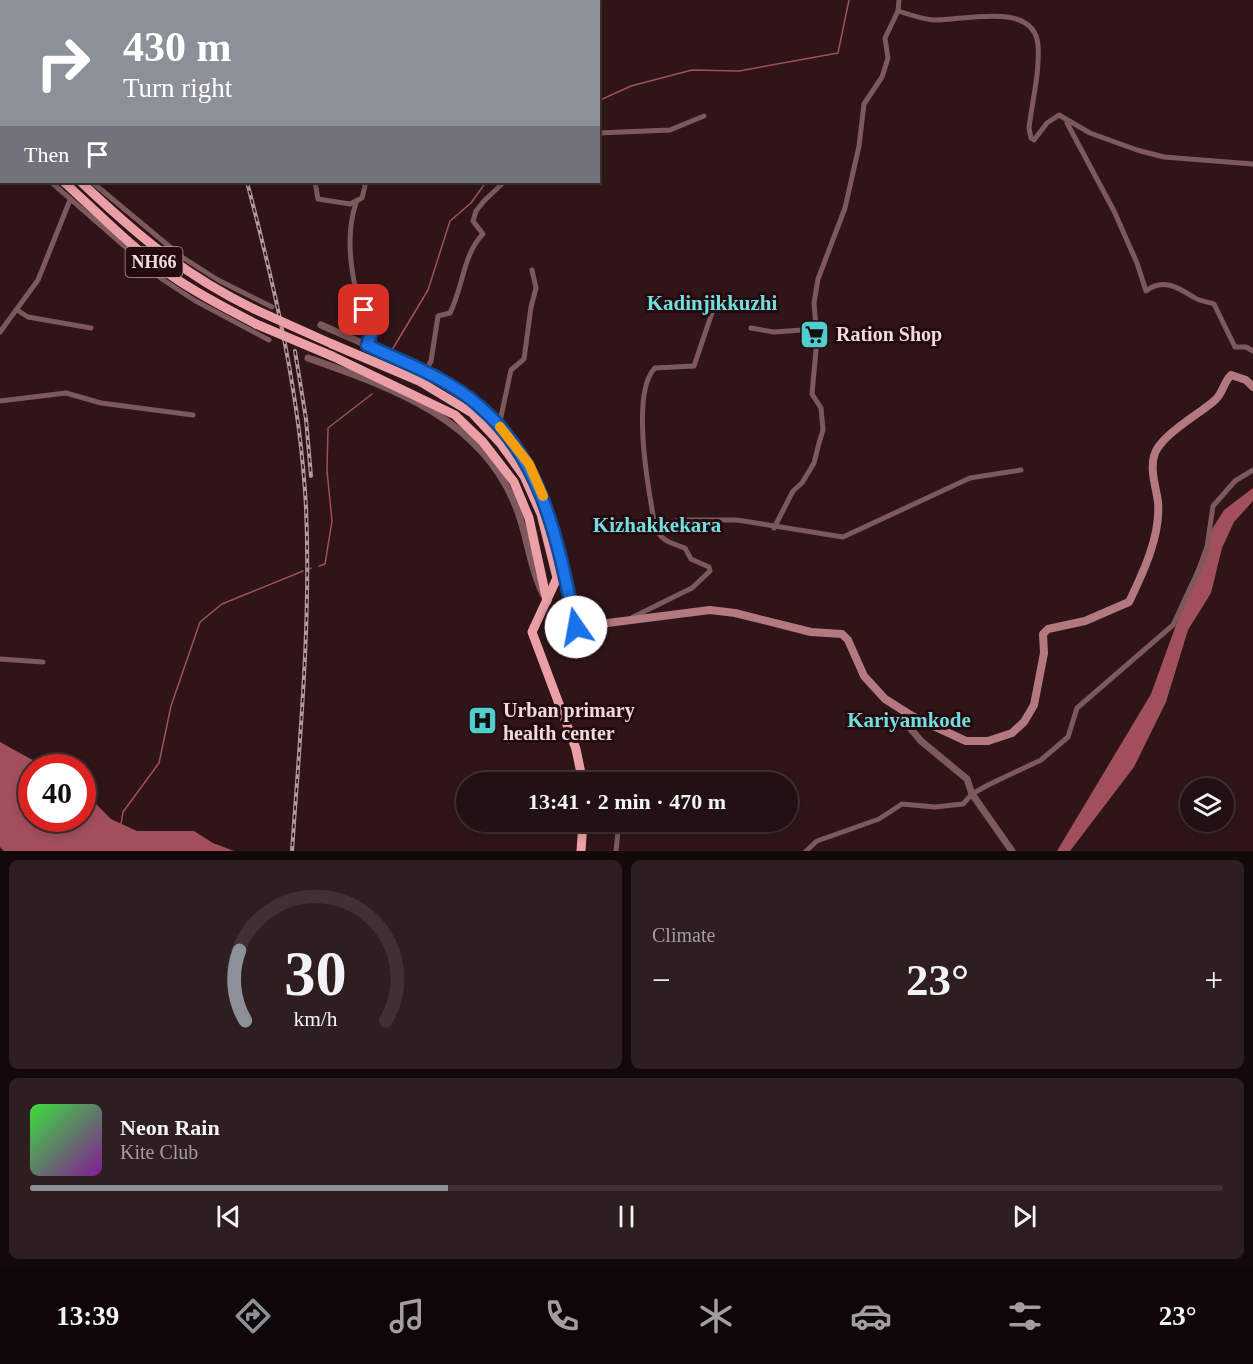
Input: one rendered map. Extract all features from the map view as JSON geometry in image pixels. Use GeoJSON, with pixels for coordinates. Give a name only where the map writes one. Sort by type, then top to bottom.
{"type":"FeatureCollection","features":[{"type":"Feature","properties":{"kind":"highway","name":"NH66"},"geometry":{"type":"LineString","coordinates":[[65,183],[139,251],[172,276],[210,300],[256,324],[332,356],[455,415],[483,442],[514,482],[529,518],[547,601]]}},
{"type":"Feature","properties":{"kind":"highway","name":"NH66"},"geometry":{"type":"LineString","coordinates":[[82,183],[177,266],[213,289],[428,387],[472,413],[501,444],[524,476],[541,514],[557,578],[532,632],[576,749],[581,772]]}},
{"type":"Feature","properties":{"kind":"highway"},"geometry":{"type":"LineString","coordinates":[[581,851],[582,832]]}},
{"type":"Feature","properties":{"kind":"main road"},"geometry":{"type":"LineString","coordinates":[[576,627],[710,610],[735,613],[812,632],[842,634],[848,640],[864,676],[885,699],[912,716],[966,741],[996,739],[1012,733],[1024,722],[1034,705],[1044,653],[1043,634],[1048,628],[1085,621],[1129,602],[1138,585],[1156,527],[1158,503],[1153,478],[1154,456],[1161,443],[1215,400],[1231,375],[1246,380],[1253,386]]}},
{"type":"Feature","properties":{"kind":"street"},"geometry":{"type":"LineString","coordinates":[[774,528],[793,491],[802,483],[814,463],[823,430],[821,408],[812,394],[817,329],[814,303],[818,279],[845,208],[859,146],[864,104],[885,69],[888,58],[885,38],[898,11],[899,0]]}},
{"type":"Feature","properties":{"kind":"street"},"geometry":{"type":"LineString","coordinates":[[898,11],[932,20],[983,13],[1020,20],[1034,32],[1038,45],[1030,138],[1034,140],[1039,138],[1047,123],[1059,115],[1110,141],[1164,157],[1253,164]]}},
{"type":"Feature","properties":{"kind":"street"},"geometry":{"type":"LineString","coordinates":[[600,133],[670,130],[704,116]]}},
{"type":"Feature","properties":{"kind":"street"},"geometry":{"type":"LineString","coordinates":[[1066,120],[1114,211],[1137,263],[1146,291],[1152,286],[1165,283],[1189,293],[1196,299],[1214,304],[1236,346],[1246,347],[1253,351]]}},
{"type":"Feature","properties":{"kind":"street"},"geometry":{"type":"LineString","coordinates":[[52,183],[162,279],[194,300],[269,340]]}},
{"type":"Feature","properties":{"kind":"street"},"geometry":{"type":"LineString","coordinates":[[93,183],[182,257],[218,280],[272,307]]}},
{"type":"Feature","properties":{"kind":"street"},"geometry":{"type":"LineString","coordinates":[[315,183],[318,199],[354,205]]}},
{"type":"Feature","properties":{"kind":"street"},"geometry":{"type":"LineString","coordinates":[[364,183],[362,198],[354,205],[351,218],[352,265],[355,296],[364,310],[372,332],[367,345]]}},
{"type":"Feature","properties":{"kind":"street"},"geometry":{"type":"LineString","coordinates":[[425,372],[431,361],[438,316],[450,313],[457,300],[474,244],[483,234],[473,221],[476,211],[503,183]]}},
{"type":"Feature","properties":{"kind":"street"},"geometry":{"type":"LineString","coordinates":[[0,332],[38,279],[69,200]]}},
{"type":"Feature","properties":{"kind":"street"},"geometry":{"type":"LineString","coordinates":[[499,426],[511,370],[524,359],[536,288],[532,270]]}},
{"type":"Feature","properties":{"kind":"street"},"geometry":{"type":"LineString","coordinates":[[629,620],[692,588],[710,571],[710,567],[691,559],[685,548],[667,542],[658,534],[646,478],[642,392],[654,368],[694,366],[715,304]]}},
{"type":"Feature","properties":{"kind":"street"},"geometry":{"type":"LineString","coordinates":[[17,310],[28,317],[92,328]]}},
{"type":"Feature","properties":{"kind":"street"},"geometry":{"type":"LineString","coordinates":[[321,325],[425,372],[478,405],[499,426],[529,464],[548,508],[576,627]]}},
{"type":"Feature","properties":{"kind":"street"},"geometry":{"type":"LineString","coordinates":[[752,328],[774,332],[817,329]]}},
{"type":"Feature","properties":{"kind":"street"},"geometry":{"type":"LineString","coordinates":[[308,358],[368,379],[422,404],[451,422],[474,442],[507,486],[519,516],[534,575],[547,601]]}},
{"type":"Feature","properties":{"kind":"street"},"geometry":{"type":"LineString","coordinates":[[0,401],[66,393],[101,403],[193,415]]}},
{"type":"Feature","properties":{"kind":"street"},"geometry":{"type":"LineString","coordinates":[[656,526],[680,520],[737,520],[774,528],[843,537],[970,478],[1021,470]]}},
{"type":"Feature","properties":{"kind":"street"},"geometry":{"type":"LineString","coordinates":[[806,851],[817,842],[879,819],[902,804],[935,807],[963,804],[972,794],[1041,760],[1068,737],[1077,708],[1173,625],[1206,554],[1213,506],[1235,481],[1253,470]]}},
{"type":"Feature","properties":{"kind":"street"},"geometry":{"type":"LineString","coordinates":[[0,658],[43,662]]}},
{"type":"Feature","properties":{"kind":"street"},"geometry":{"type":"LineString","coordinates":[[912,716],[910,728],[921,741],[967,779],[972,794],[1012,851]]}},
{"type":"Feature","properties":{"kind":"street"},"geometry":{"type":"LineString","coordinates":[[616,851],[618,832]]}},
{"type":"Feature","properties":{"kind":"shaded area"},"geometry":{"type":"Polygon","coordinates":[[[1253,488],[1253,501],[1234,522],[1222,548],[1211,593],[1188,630],[1166,702],[1134,767],[1070,851],[1057,851],[1151,694],[1209,534],[1224,510],[1253,488]]]}},
{"type":"Feature","properties":{"kind":"shaded area"},"geometry":{"type":"Polygon","coordinates":[[[0,742],[22,754],[18,754],[18,832],[96,832],[96,804],[111,819],[137,831],[194,831],[213,843],[234,851],[4,851],[0,847],[0,742]]]}},
{"type":"Feature","properties":{"kind":"waterway"},"geometry":{"type":"LineString","coordinates":[[600,100],[631,86],[692,70],[739,71],[838,53],[849,0]]}},
{"type":"Feature","properties":{"kind":"waterway"},"geometry":{"type":"LineString","coordinates":[[392,350],[428,290],[450,221],[471,203],[485,183]]}},
{"type":"Feature","properties":{"kind":"waterway"},"geometry":{"type":"LineString","coordinates":[[319,566],[325,564],[332,521],[327,471],[328,428],[372,394]]}},
{"type":"Feature","properties":{"kind":"waterway"},"geometry":{"type":"LineString","coordinates":[[121,824],[123,812],[159,763],[171,706],[200,622],[222,604],[303,571]]}},
{"type":"Feature","properties":{"kind":"railway"},"geometry":{"type":"LineString","coordinates":[[247,183],[285,343],[298,424],[306,507],[306,636],[292,851]]}},
{"type":"Feature","properties":{"kind":"railway"},"geometry":{"type":"LineString","coordinates":[[295,351],[306,419],[311,476]]}},
{"type":"Feature","properties":{"kind":"slow traffic"},"geometry":{"type":"LineString","coordinates":[[500,427],[529,464],[543,496]]}},
{"type":"Feature","properties":{"kind":"place","name":"Ration Shop"},"geometry":{"type":"Point","coordinates":[815,334]}},
{"type":"Feature","properties":{"kind":"place","name":"Urban primary health center"},"geometry":{"type":"Point","coordinates":[482,721]}},
{"type":"Feature","properties":{"kind":"district","name":"Kadinjikkuzhi"},"geometry":{"type":"Point","coordinates":[712,303]}},
{"type":"Feature","properties":{"kind":"district","name":"Kizhakkekara"},"geometry":{"type":"Point","coordinates":[657,525]}},
{"type":"Feature","properties":{"kind":"district","name":"Kariyamkode"},"geometry":{"type":"Point","coordinates":[909,720]}},
{"type":"Feature","properties":{"kind":"route"},"geometry":{"type":"LineString","coordinates":[[364,310],[372,332],[367,345],[425,372],[478,405],[499,426],[529,464],[548,508],[576,627]]}}]}
